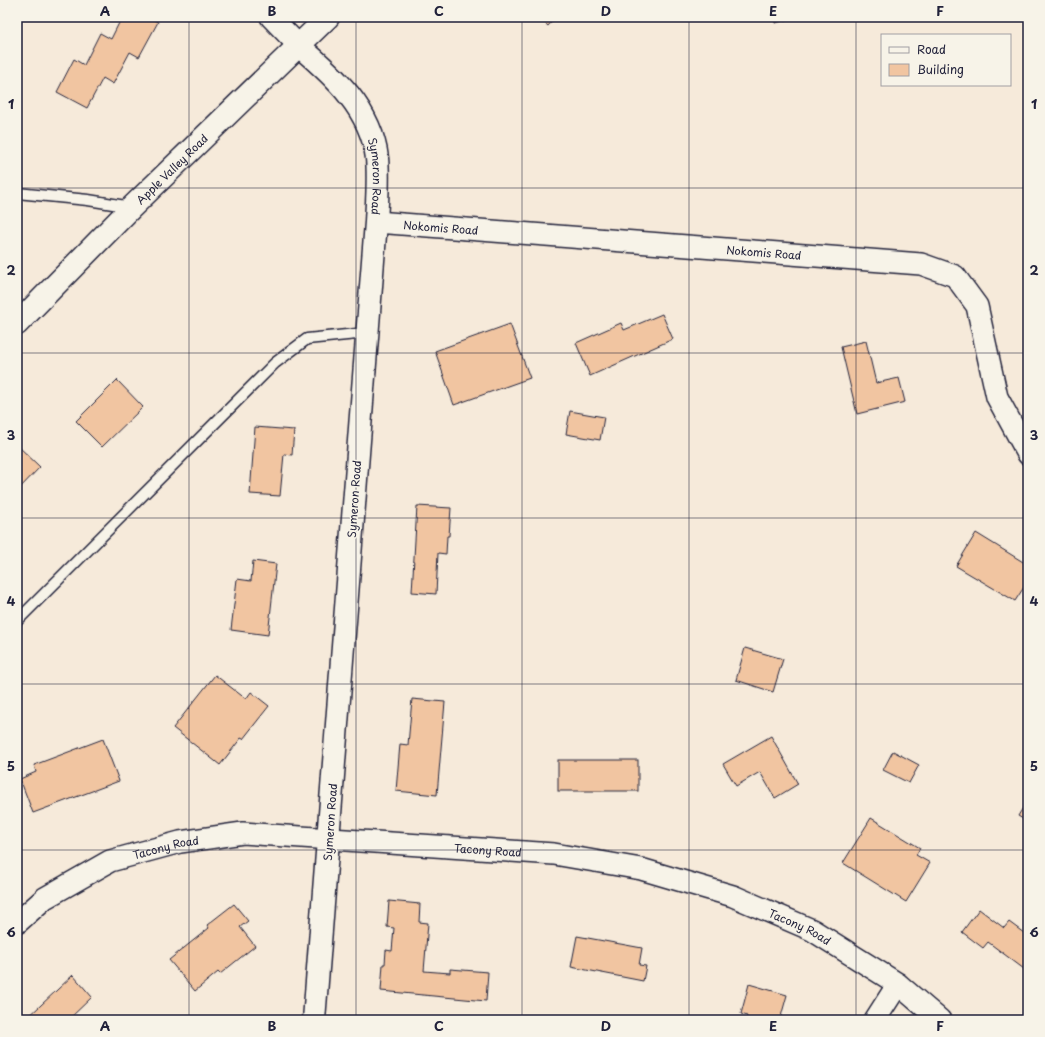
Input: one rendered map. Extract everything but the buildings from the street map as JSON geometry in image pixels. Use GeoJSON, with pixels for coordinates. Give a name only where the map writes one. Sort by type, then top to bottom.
{"type":"FeatureCollection","features":[{"type":"Feature","properties":{"kind":"street","name":"Symeron Road"},"geometry":{"type":"LineString","coordinates":[[271,17],[299,46],[329,71],[345,89],[360,110],[370,132],[377,156],[378,175],[376,222],[314,1020]]}},
{"type":"Feature","properties":{"kind":"street","name":"Apple Valley Road"},"geometry":{"type":"LineString","coordinates":[[17,324],[132,207],[328,17]]}},
{"type":"Feature","properties":{"kind":"street","name":"Nokomis Road"},"geometry":{"type":"LineString","coordinates":[[376,222],[920,264],[955,276],[977,306],[997,396],[1028,454]]}},
{"type":"Feature","properties":{"kind":"street","name":"Tacony Road"},"geometry":{"type":"LineString","coordinates":[[17,923],[45,898],[110,862],[180,842],[243,833],[554,854],[641,869],[733,896],[812,930],[898,984],[940,1020]]}},
{"type":"Feature","properties":{"kind":"street"},"geometry":{"type":"LineString","coordinates":[[875,1020],[898,984]]}},
{"type":"Feature","properties":{"kind":"lane"},"geometry":{"type":"LineString","coordinates":[[17,193],[88,200],[132,207]]}},
{"type":"Feature","properties":{"kind":"lane"},"geometry":{"type":"LineString","coordinates":[[17,621],[275,363],[307,339],[367,333]]}}]}
